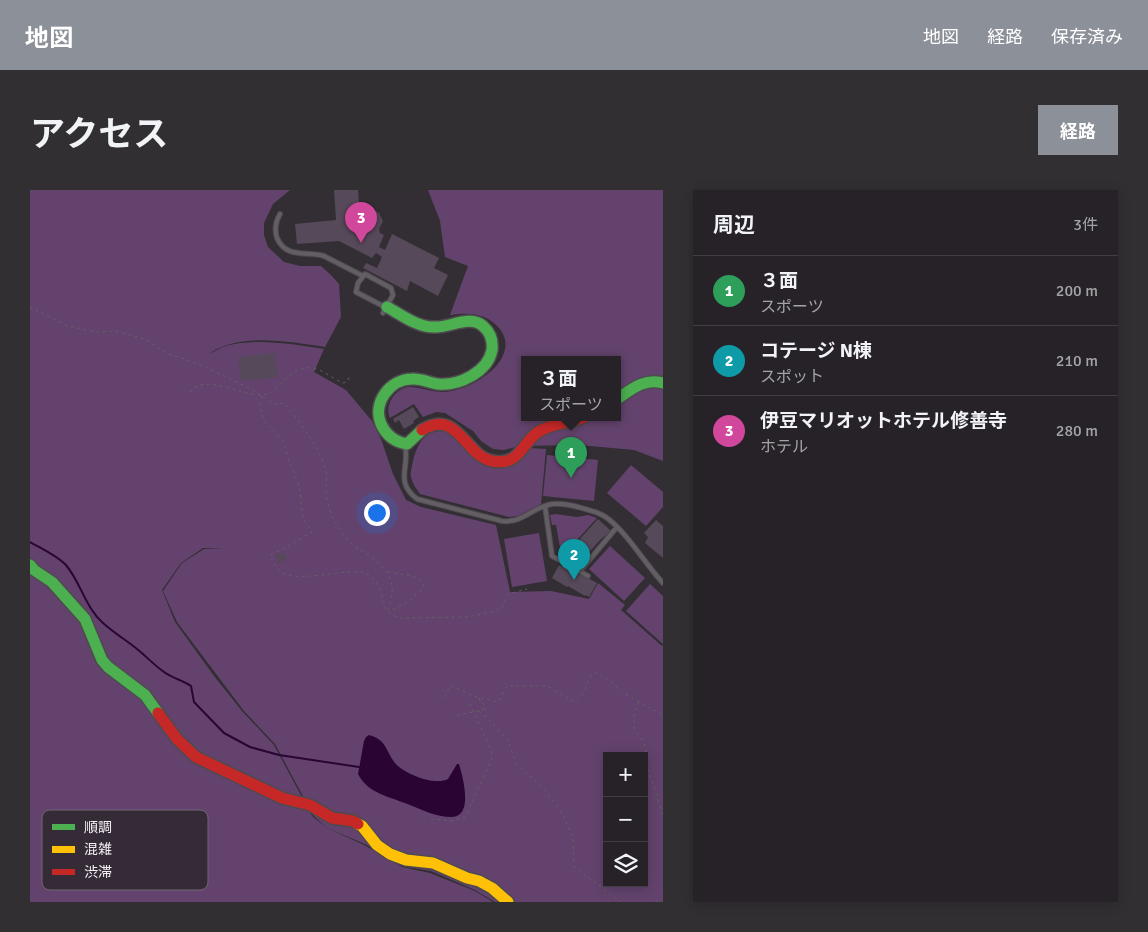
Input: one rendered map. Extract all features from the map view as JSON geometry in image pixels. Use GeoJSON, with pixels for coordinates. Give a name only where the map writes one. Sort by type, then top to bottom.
{"type":"FeatureCollection","features":[{"type":"Feature","properties":{"kind":"street"},"geometry":{"type":"LineString","coordinates":[[385,309],[426,327],[440,327],[459,322],[475,322],[486,330],[492,342],[492,351],[485,364],[464,380],[443,384],[413,378],[395,383],[386,390],[379,407],[382,425],[389,435],[405,444],[412,441],[428,426],[443,424],[458,430],[482,457],[494,462],[502,462],[517,456],[532,436],[540,430],[556,423],[574,421]]}},
{"type":"Feature","properties":{"kind":"street"},"geometry":{"type":"LineString","coordinates":[[621,397],[646,381],[663,383]]}},
{"type":"Feature","properties":{"kind":"street"},"geometry":{"type":"LineString","coordinates":[[30,565],[34,570],[49,578],[85,619],[102,660],[108,667],[145,695],[177,739],[196,757],[282,798],[310,805],[332,818],[353,821],[362,826],[377,845],[390,854],[406,860],[433,863],[492,888],[508,902]]}},
{"type":"Feature","properties":{"kind":"lane"},"geometry":{"type":"LineString","coordinates":[[280,214],[276,232],[280,243],[286,249],[296,253],[324,256],[363,276],[366,274],[391,288],[393,295],[385,309],[356,292],[358,283],[363,276]]}},
{"type":"Feature","properties":{"kind":"lane"},"geometry":{"type":"LineString","coordinates":[[405,444],[407,458],[404,468],[404,480],[408,491],[422,502],[511,522],[524,518],[545,506],[560,504],[594,511],[617,527],[663,582]]}},
{"type":"Feature","properties":{"kind":"lane"},"geometry":{"type":"LineString","coordinates":[[545,506],[548,515],[552,556],[581,570],[588,576]]}},
{"type":"Feature","properties":{"kind":"lane"},"geometry":{"type":"LineString","coordinates":[[581,570],[617,527]]}},
{"type":"Feature","properties":{"kind":"path"},"geometry":{"type":"LineString","coordinates":[[30,306],[68,326],[96,332],[115,331],[145,339],[166,353],[199,364],[274,404],[284,403],[318,452],[327,474],[326,487],[330,513],[342,535],[348,542],[370,556],[385,569],[391,572],[414,576],[424,586],[410,601],[390,613]]}},
{"type":"Feature","properties":{"kind":"path"},"geometry":{"type":"LineString","coordinates":[[190,392],[196,386],[204,384],[262,396],[274,390],[290,374],[300,370],[314,368],[343,383],[346,382],[350,375]]}},
{"type":"Feature","properties":{"kind":"path"},"geometry":{"type":"LineString","coordinates":[[262,396],[260,406],[264,422],[284,442],[289,461],[299,485],[303,518],[312,532],[270,555],[275,566],[284,574],[309,576],[364,573],[376,581],[381,591],[382,604],[390,613],[400,618],[474,616],[499,609],[505,603],[508,594],[527,589]]}},
{"type":"Feature","properties":{"kind":"path"},"geometry":{"type":"LineString","coordinates":[[385,569],[390,577],[393,590],[388,610]]}},
{"type":"Feature","properties":{"kind":"path"},"geometry":{"type":"LineString","coordinates":[[445,697],[451,686],[498,702],[508,686],[545,686],[576,701],[583,695],[590,675],[595,672],[605,677],[625,694],[663,716]]}},
{"type":"Feature","properties":{"kind":"path"},"geometry":{"type":"LineString","coordinates":[[479,697],[479,700],[486,707],[487,718]]}},
{"type":"Feature","properties":{"kind":"path"},"geometry":{"type":"LineString","coordinates":[[431,819],[452,821],[465,817],[491,761],[491,750],[469,702]]}},
{"type":"Feature","properties":{"kind":"path"},"geometry":{"type":"LineString","coordinates":[[639,702],[634,713],[634,727],[646,747],[645,760],[663,816]]}},
{"type":"Feature","properties":{"kind":"path"},"geometry":{"type":"LineString","coordinates":[[457,715],[479,711],[486,707]]}},
{"type":"Feature","properties":{"kind":"path"},"geometry":{"type":"LineString","coordinates":[[479,711],[508,741],[516,763],[546,791],[562,812],[573,838],[574,867],[621,902]]}},
{"type":"Feature","properties":{"kind":"shaded area"},"geometry":{"type":"Polygon","coordinates":[[[30,190],[290,190],[273,204],[264,223],[264,235],[268,247],[284,262],[300,266],[321,266],[331,275],[339,284],[341,317],[325,347],[265,340],[235,343],[221,347],[209,354],[223,347],[247,342],[273,342],[324,349],[314,372],[346,390],[372,421],[381,439],[393,474],[406,500],[421,507],[496,525],[510,592],[551,591],[589,599],[598,583],[625,605],[621,610],[663,645],[663,902],[495,902],[475,890],[431,871],[402,866],[365,844],[327,828],[364,845],[402,867],[430,873],[475,891],[493,902],[30,902],[30,190]],[[203,548],[181,563],[162,590],[175,622],[242,711],[274,745],[312,816],[327,828],[313,815],[275,744],[244,711],[177,622],[163,591],[182,563],[204,549],[224,549],[203,548]]]}},
{"type":"Feature","properties":{"kind":"shaded area"},"geometry":{"type":"Polygon","coordinates":[[[428,190],[663,190],[663,461],[634,450],[579,445],[519,446],[504,450],[493,449],[481,441],[473,431],[445,413],[436,412],[423,417],[414,404],[390,418],[388,408],[392,398],[404,388],[409,387],[443,392],[461,389],[489,373],[497,365],[505,349],[506,346],[502,333],[489,319],[471,314],[450,315],[468,266],[445,257],[440,221],[428,190]]]}},
{"type":"Feature","properties":{"kind":"shaded area"},"geometry":{"type":"Polygon","coordinates":[[[436,431],[453,434],[473,456],[487,465],[529,448],[546,449],[541,504],[518,516],[509,517],[420,494],[413,484],[411,475],[417,449],[426,436],[436,431]]]}},
{"type":"Feature","properties":{"kind":"shaded area"},"geometry":{"type":"Polygon","coordinates":[[[547,455],[598,460],[594,501],[543,496],[547,455]]]}},
{"type":"Feature","properties":{"kind":"shaded area"},"geometry":{"type":"Polygon","coordinates":[[[631,465],[663,492],[663,507],[646,526],[607,493],[631,465]]]}},
{"type":"Feature","properties":{"kind":"shaded area"},"geometry":{"type":"Polygon","coordinates":[[[550,515],[577,517],[588,515],[597,518],[565,553],[581,567],[580,569],[558,557],[561,553],[556,525],[552,525],[550,515]]]}},
{"type":"Feature","properties":{"kind":"shaded area"},"geometry":{"type":"Polygon","coordinates":[[[539,533],[547,581],[512,587],[504,539],[539,533]]]}},
{"type":"Feature","properties":{"kind":"shaded area"},"geometry":{"type":"Polygon","coordinates":[[[610,546],[645,578],[624,601],[589,569],[610,546]]]}},
{"type":"Feature","properties":{"kind":"shaded area"},"geometry":{"type":"Polygon","coordinates":[[[650,584],[663,596],[663,644],[626,611],[650,584]]]}},
{"type":"Feature","properties":{"kind":"shaded area"},"geometry":{"type":"Polygon","coordinates":[[[369,735],[375,737],[385,746],[399,767],[420,778],[436,781],[448,779],[457,764],[459,764],[465,796],[463,811],[458,816],[451,817],[435,815],[381,794],[368,786],[358,774],[364,741],[369,735]]]}},
{"type":"Feature","properties":{"kind":"building"},"geometry":{"type":"Polygon","coordinates":[[[334,190],[358,190],[359,203],[363,203],[363,207],[367,210],[379,213],[383,221],[379,229],[380,233],[384,235],[379,247],[385,250],[392,234],[439,258],[434,268],[448,275],[438,296],[410,281],[407,291],[363,268],[366,263],[377,268],[382,257],[376,253],[372,258],[339,241],[297,244],[295,224],[336,220],[334,190]]]}},
{"type":"Feature","properties":{"kind":"building"},"geometry":{"type":"Polygon","coordinates":[[[275,353],[278,377],[241,381],[238,357],[275,353]]]}},
{"type":"Feature","properties":{"kind":"building"},"geometry":{"type":"Polygon","coordinates":[[[413,407],[419,417],[413,421],[414,423],[404,429],[399,420],[395,423],[393,419],[413,407]]]}},
{"type":"Feature","properties":{"kind":"building"},"geometry":{"type":"Polygon","coordinates":[[[598,519],[611,531],[577,564],[566,554],[598,519]]]}},
{"type":"Feature","properties":{"kind":"building"},"geometry":{"type":"Polygon","coordinates":[[[656,520],[663,526],[663,558],[645,543],[648,537],[644,533],[656,520]]]}},
{"type":"Feature","properties":{"kind":"building"},"geometry":{"type":"Polygon","coordinates":[[[285,553],[287,560],[279,563],[276,555],[285,553]]]}},
{"type":"Feature","properties":{"kind":"building"},"geometry":{"type":"Polygon","coordinates":[[[559,565],[570,568],[597,583],[589,597],[552,578],[559,565]]]}},
{"type":"Feature","properties":{"kind":"waterway"},"geometry":{"type":"LineString","coordinates":[[30,542],[66,565],[76,579],[92,610],[103,623],[164,672],[191,686],[194,702],[224,733],[250,747],[279,755],[359,767]]}},
{"type":"Feature","properties":{"kind":"traffic: fast"},"geometry":{"type":"LineString","coordinates":[[387,307],[410,320],[429,327],[442,327],[466,321],[478,323],[485,328],[492,343],[492,350],[485,365],[479,371],[463,380],[446,384],[415,379],[404,380],[390,388],[385,394],[379,408],[379,416],[381,424],[388,435],[399,442],[407,444],[422,430]]}},
{"type":"Feature","properties":{"kind":"traffic: fast"},"geometry":{"type":"LineString","coordinates":[[621,396],[644,383],[663,383]]}},
{"type":"Feature","properties":{"kind":"traffic: fast"},"geometry":{"type":"LineString","coordinates":[[30,565],[34,570],[52,582],[85,619],[102,660],[108,667],[145,695],[158,713]]}},
{"type":"Feature","properties":{"kind":"traffic: slow"},"geometry":{"type":"LineString","coordinates":[[358,824],[362,826],[377,845],[390,854],[406,860],[433,863],[467,878],[479,881],[492,888],[508,902]]}},
{"type":"Feature","properties":{"kind":"traffic: jam"},"geometry":{"type":"LineString","coordinates":[[422,430],[434,425],[444,425],[453,429],[483,457],[501,462],[514,457],[532,437],[543,429],[573,421]]}},
{"type":"Feature","properties":{"kind":"traffic: jam"},"geometry":{"type":"LineString","coordinates":[[158,713],[177,739],[196,757],[282,798],[310,805],[332,818],[353,821],[358,824]]}},
{"type":"Feature","properties":{"kind":"place","name":"伊豆マリオットホテル修善寺"},"geometry":{"type":"Point","coordinates":[361,243]}},
{"type":"Feature","properties":{"kind":"place","name":"３面"},"geometry":{"type":"Point","coordinates":[571,478]}},
{"type":"Feature","properties":{"kind":"place","name":"コテージ N棟"},"geometry":{"type":"Point","coordinates":[574,580]}}]}
